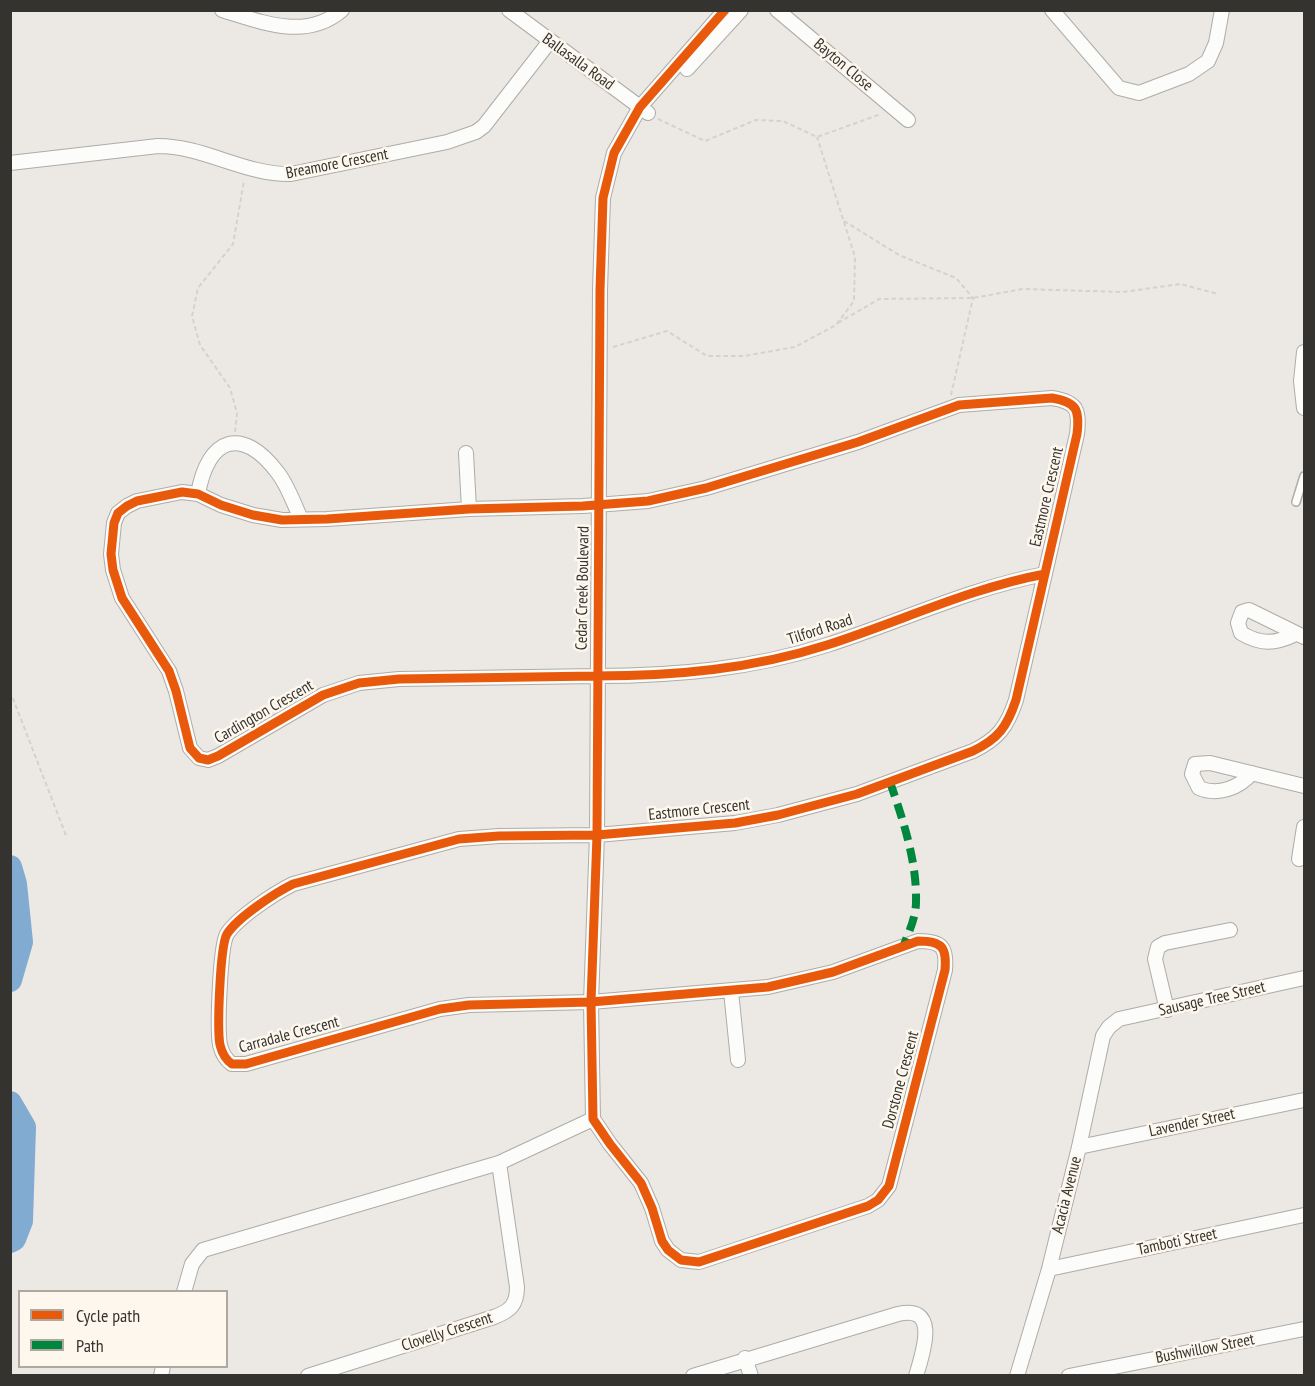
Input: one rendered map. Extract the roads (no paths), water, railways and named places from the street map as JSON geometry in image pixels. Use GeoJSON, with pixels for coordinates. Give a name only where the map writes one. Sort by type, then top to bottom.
{"type":"FeatureCollection","features":[{"type":"Feature","properties":{"kind":"street"},"geometry":{"type":"LineString","coordinates":[[222,10],[291,28],[310,26],[327,20],[342,10]]}},
{"type":"Feature","properties":{"kind":"street","name":"Ballasalla Road"},"geometry":{"type":"LineString","coordinates":[[509,10],[644,110]]}},
{"type":"Feature","properties":{"kind":"street","name":"Cedar Creek Boulevard"},"geometry":{"type":"LineString","coordinates":[[592,1119],[591,1002],[597,835],[599,351],[603,198],[614,153],[625,133],[725,10]]}},
{"type":"Feature","properties":{"kind":"street","name":"Cedar Creek Boulevard"},"geometry":{"type":"LineString","coordinates":[[644,110],[741,10]]}},
{"type":"Feature","properties":{"kind":"street","name":"Bayton Close"},"geometry":{"type":"LineString","coordinates":[[777,10],[908,120]]}},
{"type":"Feature","properties":{"kind":"street"},"geometry":{"type":"LineString","coordinates":[[1052,10],[1119,88],[1139,93],[1189,74],[1208,61],[1216,43],[1222,10]]}},
{"type":"Feature","properties":{"kind":"street","name":"Breamore Crescent"},"geometry":{"type":"LineString","coordinates":[[10,163],[175,146],[277,175],[447,142],[476,132],[498,110],[550,41]]}},
{"type":"Feature","properties":{"kind":"street"},"geometry":{"type":"LineString","coordinates":[[1305,352],[1301,381],[1305,408]]}},
{"type":"Feature","properties":{"kind":"street","name":"Eastmore Crescent"},"geometry":{"type":"LineString","coordinates":[[597,835],[735,823],[803,809],[857,794],[990,743],[1005,724],[1016,700],[1077,434],[1077,412],[1072,404],[1065,400],[1052,398],[974,403],[948,409],[858,442],[706,488],[648,501],[599,505]]}},
{"type":"Feature","properties":{"kind":"street"},"geometry":{"type":"LineString","coordinates":[[198,494],[201,477],[211,455],[224,445],[234,443],[252,449],[279,474],[301,519]]}},
{"type":"Feature","properties":{"kind":"street"},"geometry":{"type":"LineString","coordinates":[[466,453],[469,508]]}},
{"type":"Feature","properties":{"kind":"street","name":"Cardington Crescent"},"geometry":{"type":"LineString","coordinates":[[596,676],[399,679],[358,684],[323,695],[218,756],[208,759],[199,758],[190,748],[169,671],[122,598],[113,570],[111,554],[114,523],[118,513],[126,506],[137,501],[182,492],[198,494],[221,505],[253,515],[282,520],[469,508],[599,505]]}},
{"type":"Feature","properties":{"kind":"street","name":"Tilford Road"},"geometry":{"type":"LineString","coordinates":[[596,676],[715,670],[771,660],[827,645],[992,587],[1045,574]]}},
{"type":"Feature","properties":{"kind":"street"},"geometry":{"type":"LineString","coordinates":[[1252,773],[1305,786]]}},
{"type":"Feature","properties":{"kind":"street"},"geometry":{"type":"LineString","coordinates":[[1299,859],[1305,827]]}},
{"type":"Feature","properties":{"kind":"street","name":"Carradale Crescent"},"geometry":{"type":"LineString","coordinates":[[591,1002],[469,1005],[440,1009],[246,1064],[229,1062],[220,1045],[225,939],[237,924],[279,891],[311,879],[459,838],[597,835]]}},
{"type":"Feature","properties":{"kind":"street"},"geometry":{"type":"LineString","coordinates":[[1167,1010],[1155,959],[1158,946],[1230,930]]}},
{"type":"Feature","properties":{"kind":"street","name":"Dorstone Crescent"},"geometry":{"type":"LineString","coordinates":[[591,1002],[768,987],[833,972],[918,941],[931,941],[942,946],[946,959],[938,999],[892,1176],[879,1200],[868,1206],[699,1262],[681,1260],[668,1250],[662,1241],[652,1208],[641,1183],[592,1119]]}},
{"type":"Feature","properties":{"kind":"street","name":"Sausage Tree Street"},"geometry":{"type":"LineString","coordinates":[[1119,1019],[1305,978]]}},
{"type":"Feature","properties":{"kind":"street"},"geometry":{"type":"LineString","coordinates":[[731,991],[738,1060]]}},
{"type":"Feature","properties":{"kind":"street","name":"Acacia Avenue"},"geometry":{"type":"LineString","coordinates":[[1017,1376],[1049,1269],[1079,1147],[1102,1036],[1119,1019]]}},
{"type":"Feature","properties":{"kind":"street","name":"Lavender Street"},"geometry":{"type":"LineString","coordinates":[[1079,1147],[1305,1100]]}},
{"type":"Feature","properties":{"kind":"street"},"geometry":{"type":"LineString","coordinates":[[185,1290],[192,1264],[203,1250],[499,1162],[592,1119]]}},
{"type":"Feature","properties":{"kind":"street","name":"Clovelly Crescent"},"geometry":{"type":"LineString","coordinates":[[308,1376],[494,1317],[512,1307],[517,1296],[517,1287],[499,1162]]}},
{"type":"Feature","properties":{"kind":"street","name":"Tamboti Street"},"geometry":{"type":"LineString","coordinates":[[1049,1269],[1305,1215]]}},
{"type":"Feature","properties":{"kind":"street"},"geometry":{"type":"LineString","coordinates":[[693,1376],[745,1358],[908,1313],[919,1318],[926,1331],[927,1339],[916,1376]]}},
{"type":"Feature","properties":{"kind":"street","name":"Bushwillow Street"},"geometry":{"type":"LineString","coordinates":[[1070,1376],[1305,1329]]}},
{"type":"Feature","properties":{"kind":"street"},"geometry":{"type":"LineString","coordinates":[[745,1358],[751,1376]]}},
{"type":"Feature","properties":{"kind":"lane"},"geometry":{"type":"LineString","coordinates":[[1296,502],[1305,476]]}},
{"type":"Feature","properties":{"kind":"waterway"},"geometry":{"type":"LineString","coordinates":[[10,867],[15,884],[21,942],[10,980]]}},
{"type":"Feature","properties":{"kind":"waterway"},"geometry":{"type":"LineString","coordinates":[[10,1103],[24,1127],[21,1221],[14,1239],[10,1241]]}}]}
